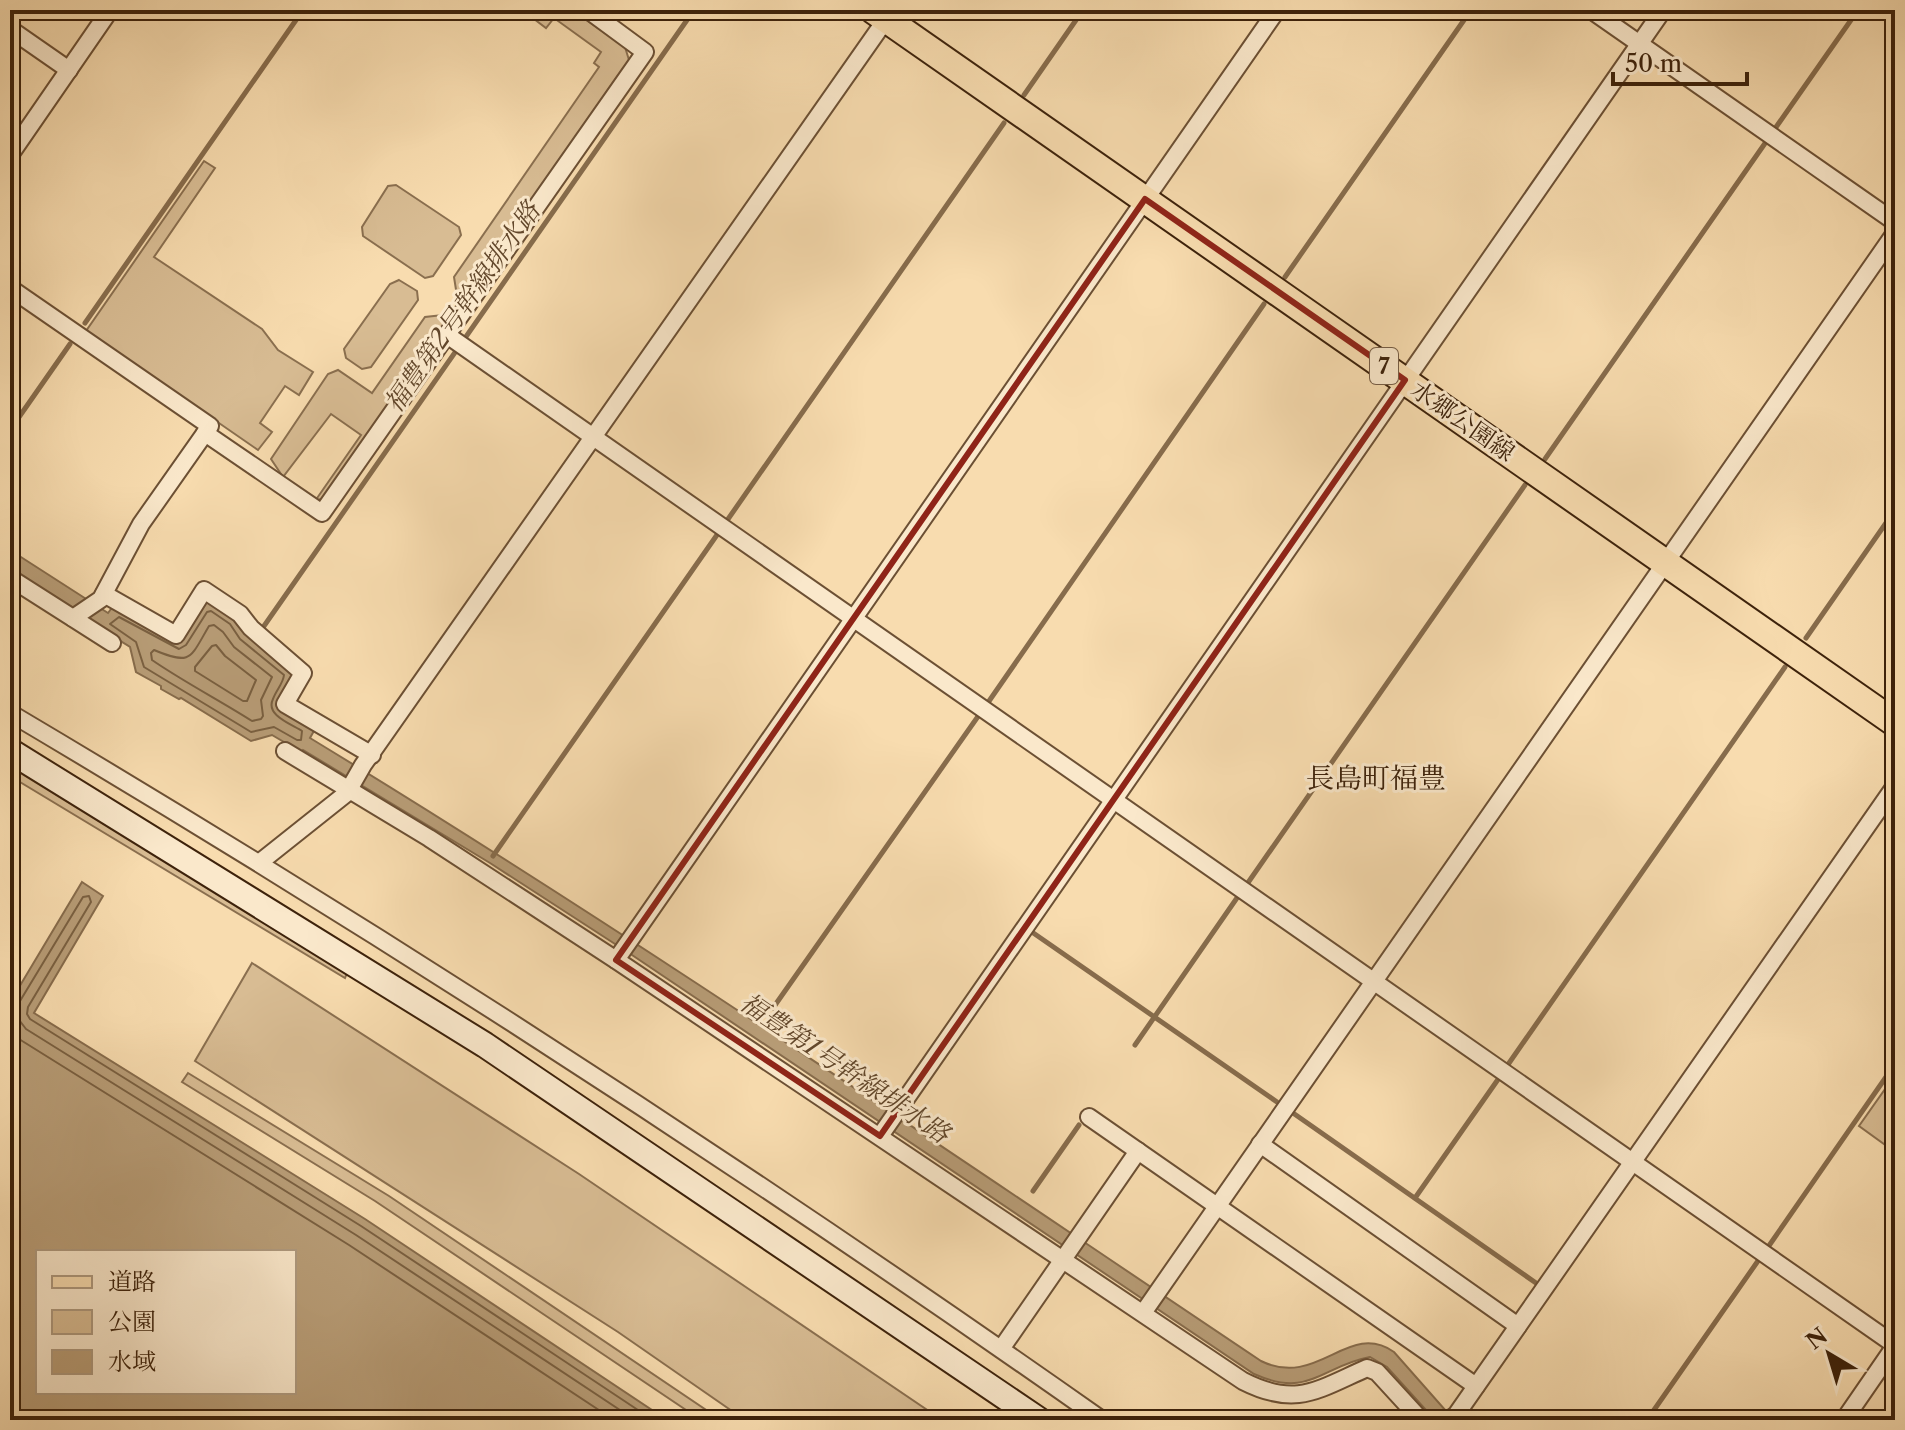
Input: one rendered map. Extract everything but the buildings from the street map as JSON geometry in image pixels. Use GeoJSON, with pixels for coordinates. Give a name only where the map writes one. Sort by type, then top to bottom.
{"type":"FeatureCollection","features":[{"type":"Feature","properties":{"kind":"main road","name":"水郷公園線"},"geometry":{"type":"LineString","coordinates":[[884,13],[1895,723]]}},
{"type":"Feature","properties":{"kind":"street"},"geometry":{"type":"LineString","coordinates":[[10,155],[110,10]]}},
{"type":"Feature","properties":{"kind":"street"},"geometry":{"type":"LineString","coordinates":[[205,433],[322,513],[455,340],[645,52],[588,10]]}},
{"type":"Feature","properties":{"kind":"street"},"geometry":{"type":"LineString","coordinates":[[617,958],[1277,10]]}},
{"type":"Feature","properties":{"kind":"street"},"geometry":{"type":"LineString","coordinates":[[1591,10],[1895,222]]}},
{"type":"Feature","properties":{"kind":"street"},"geometry":{"type":"LineString","coordinates":[[882,1134],[1663,10]]}},
{"type":"Feature","properties":{"kind":"street"},"geometry":{"type":"LineString","coordinates":[[259,863],[350,788],[884,13]]}},
{"type":"Feature","properties":{"kind":"street"},"geometry":{"type":"LineString","coordinates":[[10,29],[69,70]]}},
{"type":"Feature","properties":{"kind":"street"},"geometry":{"type":"LineString","coordinates":[[1145,1311],[1895,233]]}},
{"type":"Feature","properties":{"kind":"street"},"geometry":{"type":"LineString","coordinates":[[10,288],[210,426],[141,524],[103,597],[74,617]]}},
{"type":"Feature","properties":{"kind":"street"},"geometry":{"type":"LineString","coordinates":[[455,340],[1895,1345],[1844,1420]]}},
{"type":"Feature","properties":{"kind":"street"},"geometry":{"type":"LineString","coordinates":[[10,578],[112,643]]}},
{"type":"Feature","properties":{"kind":"street"},"geometry":{"type":"LineString","coordinates":[[103,597],[176,635],[204,590],[240,614],[251,628],[303,673],[285,704],[368,760]]}},
{"type":"Feature","properties":{"kind":"street"},"geometry":{"type":"LineString","coordinates":[[10,713],[259,863],[576,1063],[1102,1420]]}},
{"type":"Feature","properties":{"kind":"street"},"geometry":{"type":"LineString","coordinates":[[10,751],[485,1045],[1039,1420]]}},
{"type":"Feature","properties":{"kind":"street"},"geometry":{"type":"LineString","coordinates":[[285,751],[350,788],[617,958],[1145,1311],[1243,1381],[1264,1391],[1298,1396],[1367,1368],[1377,1372],[1421,1420]]}},
{"type":"Feature","properties":{"kind":"street"},"geometry":{"type":"LineString","coordinates":[[1452,1418],[1634,1163],[1895,786]]}},
{"type":"Feature","properties":{"kind":"street"},"geometry":{"type":"LineString","coordinates":[[1089,1117],[1476,1386]]}},
{"type":"Feature","properties":{"kind":"street"},"geometry":{"type":"LineString","coordinates":[[1260,1144],[1518,1326]]}},
{"type":"Feature","properties":{"kind":"street"},"geometry":{"type":"LineString","coordinates":[[1001,1349],[1138,1151]]}},
{"type":"Feature","properties":{"kind":"highlighted area"},"geometry":{"type":"Polygon","coordinates":[[[1145,199],[1405,380],[880,1136],[616,960],[1145,199]]]}},
{"type":"Feature","properties":{"kind":"green space"},"geometry":{"type":"Polygon","coordinates":[[[532,10],[572,10],[625,47],[629,60],[461,301],[457,296],[454,277],[599,67],[594,63],[601,52],[554,18],[546,28],[534,19],[532,10]]]}},
{"type":"Feature","properties":{"kind":"green space"},"geometry":{"type":"Polygon","coordinates":[[[204,161],[215,168],[154,257],[262,329],[278,350],[313,372],[299,395],[285,386],[260,423],[272,432],[258,450],[86,331],[204,161]]]}},
{"type":"Feature","properties":{"kind":"green space"},"geometry":{"type":"Polygon","coordinates":[[[396,185],[459,227],[461,235],[433,276],[425,278],[363,236],[362,227],[388,186],[396,185]]]}},
{"type":"Feature","properties":{"kind":"green space"},"geometry":{"type":"Polygon","coordinates":[[[399,280],[417,291],[418,300],[371,367],[362,369],[346,358],[344,349],[390,284],[399,280]]]}},
{"type":"Feature","properties":{"kind":"green space"},"geometry":{"type":"Polygon","coordinates":[[[443,315],[449,319],[324,498],[315,501],[361,435],[331,414],[283,477],[271,459],[328,374],[338,370],[372,393],[425,317],[443,315]]]}},
{"type":"Feature","properties":{"kind":"green space"},"geometry":{"type":"Polygon","coordinates":[[[10,762],[349,968],[345,978],[10,776],[10,762]]]}},
{"type":"Feature","properties":{"kind":"green space"},"geometry":{"type":"Polygon","coordinates":[[[252,963],[579,1174],[942,1420],[745,1420],[618,1332],[195,1061],[252,963]]]}},
{"type":"Feature","properties":{"kind":"green space"},"geometry":{"type":"Polygon","coordinates":[[[188,1073],[389,1196],[721,1420],[701,1420],[375,1201],[182,1082],[188,1073]]]}},
{"type":"Feature","properties":{"kind":"green space"},"geometry":{"type":"Polygon","coordinates":[[[1895,1075],[1895,1152],[1859,1126],[1895,1075]]]}},
{"type":"Feature","properties":{"kind":"water"},"geometry":{"type":"Polygon","coordinates":[[[10,550],[108,613],[114,605],[178,642],[206,597],[236,619],[296,674],[278,706],[315,729],[310,738],[670,966],[1261,1361],[1281,1367],[1299,1367],[1347,1348],[1377,1344],[1394,1352],[1454,1420],[1435,1420],[1387,1367],[1370,1357],[1302,1382],[1273,1381],[1254,1374],[632,955],[490,863],[303,750],[301,752],[272,735],[251,741],[161,689],[161,686],[136,672],[130,647],[88,617],[10,570],[10,550]]]}},
{"type":"Feature","properties":{"kind":"water"},"geometry":{"type":"Polygon","coordinates":[[[82,882],[103,896],[34,1013],[365,1219],[667,1420],[10,1420],[10,998],[82,882]]]}},
{"type":"Feature","properties":{"kind":"waterway"},"geometry":{"type":"LineString","coordinates":[[85,323],[303,10]]}},
{"type":"Feature","properties":{"kind":"waterway","name":"福豊第2号幹線排水路"},"geometry":{"type":"LineString","coordinates":[[264,626],[694,10]]}},
{"type":"Feature","properties":{"kind":"waterway"},"geometry":{"type":"LineString","coordinates":[[1024,95],[1083,10]]}},
{"type":"Feature","properties":{"kind":"waterway"},"geometry":{"type":"LineString","coordinates":[[1285,277],[1471,10]]}},
{"type":"Feature","properties":{"kind":"waterway"},"geometry":{"type":"LineString","coordinates":[[1774,130],[1858,10]]}},
{"type":"Feature","properties":{"kind":"waterway"},"geometry":{"type":"LineString","coordinates":[[726,522],[1004,123]]}},
{"type":"Feature","properties":{"kind":"waterway"},"geometry":{"type":"LineString","coordinates":[[1545,459],[1768,139]]}},
{"type":"Feature","properties":{"kind":"waterway"},"geometry":{"type":"LineString","coordinates":[[987,704],[1264,304]]}},
{"type":"Feature","properties":{"kind":"waterway"},"geometry":{"type":"LineString","coordinates":[[10,430],[70,344]]}},
{"type":"Feature","properties":{"kind":"waterway"},"geometry":{"type":"LineString","coordinates":[[1245,887],[1525,485]]}},
{"type":"Feature","properties":{"kind":"waterway"},"geometry":{"type":"LineString","coordinates":[[1806,638],[1895,510]]}},
{"type":"Feature","properties":{"kind":"waterway"},"geometry":{"type":"LineString","coordinates":[[493,856],[719,532]]}},
{"type":"Feature","properties":{"kind":"waterway"},"geometry":{"type":"LineString","coordinates":[[1507,1066],[1785,667]]}},
{"type":"Feature","properties":{"kind":"waterway","name":"福豊第1号幹線排水路"},"geometry":{"type":"LineString","coordinates":[[773,1008],[979,715]]}},
{"type":"Feature","properties":{"kind":"waterway"},"geometry":{"type":"LineString","coordinates":[[1135,1045],[1239,895]]}},
{"type":"Feature","properties":{"kind":"waterway"},"geometry":{"type":"LineString","coordinates":[[1029,930],[1277,1102]]}},
{"type":"Feature","properties":{"kind":"waterway"},"geometry":{"type":"LineString","coordinates":[[1766,1250],[1895,1064]]}},
{"type":"Feature","properties":{"kind":"waterway"},"geometry":{"type":"LineString","coordinates":[[1415,1198],[1499,1078]]}},
{"type":"Feature","properties":{"kind":"waterway"},"geometry":{"type":"LineString","coordinates":[[1293,1113],[1536,1283]]}},
{"type":"Feature","properties":{"kind":"waterway"},"geometry":{"type":"LineString","coordinates":[[1033,1191],[1079,1125]]}},
{"type":"Feature","properties":{"kind":"waterway"},"geometry":{"type":"LineString","coordinates":[[1647,1420],[1760,1258]]}},
{"type":"Feature","properties":{"kind":"district","name":"長島町福豊"},"geometry":{"type":"Point","coordinates":[1376,778]}}]}
